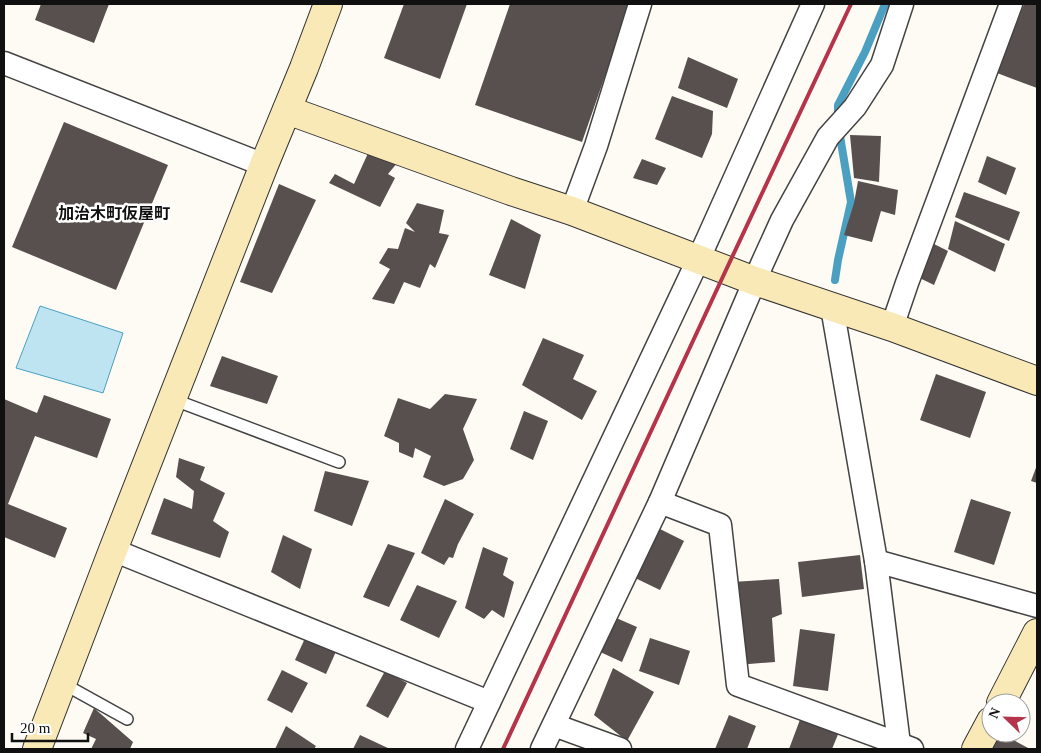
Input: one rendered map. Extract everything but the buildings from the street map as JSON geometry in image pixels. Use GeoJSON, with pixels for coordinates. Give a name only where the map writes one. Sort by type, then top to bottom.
{"type":"FeatureCollection","features":[{"type":"Feature","properties":{"kind":"street"},"geometry":{"type":"LineString","coordinates":[[37,749],[112,550],[328,4]]}},
{"type":"Feature","properties":{"kind":"street"},"geometry":{"type":"LineString","coordinates":[[572,210],[596,146],[640,4]]}},
{"type":"Feature","properties":{"kind":"street"},"geometry":{"type":"LineString","coordinates":[[467,749],[699,258],[812,4]]}},
{"type":"Feature","properties":{"kind":"street"},"geometry":{"type":"LineString","coordinates":[[542,749],[660,502],[782,220],[828,137],[855,107],[882,64],[902,4]]}},
{"type":"Feature","properties":{"kind":"street"},"geometry":{"type":"LineString","coordinates":[[892,328],[907,282],[1011,4]]}},
{"type":"Feature","properties":{"kind":"street"},"geometry":{"type":"LineString","coordinates":[[4,63],[264,165]]}},
{"type":"Feature","properties":{"kind":"street"},"geometry":{"type":"LineString","coordinates":[[287,110],[511,191],[572,210],[755,281],[1037,381]]}},
{"type":"Feature","properties":{"kind":"street"},"geometry":{"type":"LineString","coordinates":[[660,502],[720,525],[738,685],[905,747],[876,561],[832,308]]}},
{"type":"Feature","properties":{"kind":"street"},"geometry":{"type":"LineString","coordinates":[[112,550],[489,702]]}},
{"type":"Feature","properties":{"kind":"street"},"geometry":{"type":"LineString","coordinates":[[876,561],[1037,606]]}},
{"type":"Feature","properties":{"kind":"street"},"geometry":{"type":"LineString","coordinates":[[1006,693],[1037,633]]}},
{"type":"Feature","properties":{"kind":"street"},"geometry":{"type":"LineString","coordinates":[[554,725],[620,749]]}},
{"type":"Feature","properties":{"kind":"lane"},"geometry":{"type":"LineString","coordinates":[[172,399],[339,462]]}},
{"type":"Feature","properties":{"kind":"lane"},"geometry":{"type":"LineString","coordinates":[[62,683],[127,719]]}},
{"type":"Feature","properties":{"kind":"water"},"geometry":{"type":"Polygon","coordinates":[[[40,306],[123,333],[103,393],[16,368],[40,306]]]}},
{"type":"Feature","properties":{"kind":"waterway"},"geometry":{"type":"LineString","coordinates":[[838,119],[838,105],[865,52],[885,4]]}},
{"type":"Feature","properties":{"kind":"waterway"},"geometry":{"type":"LineString","coordinates":[[835,280],[851,202],[839,130]]}},
{"type":"Feature","properties":{"kind":"railway"},"geometry":{"type":"LineString","coordinates":[[503,749],[851,4]]}},
{"type":"Feature","properties":{"kind":"district","name":"加治木町仮屋町"},"geometry":{"type":"Point","coordinates":[114,213]}}]}
